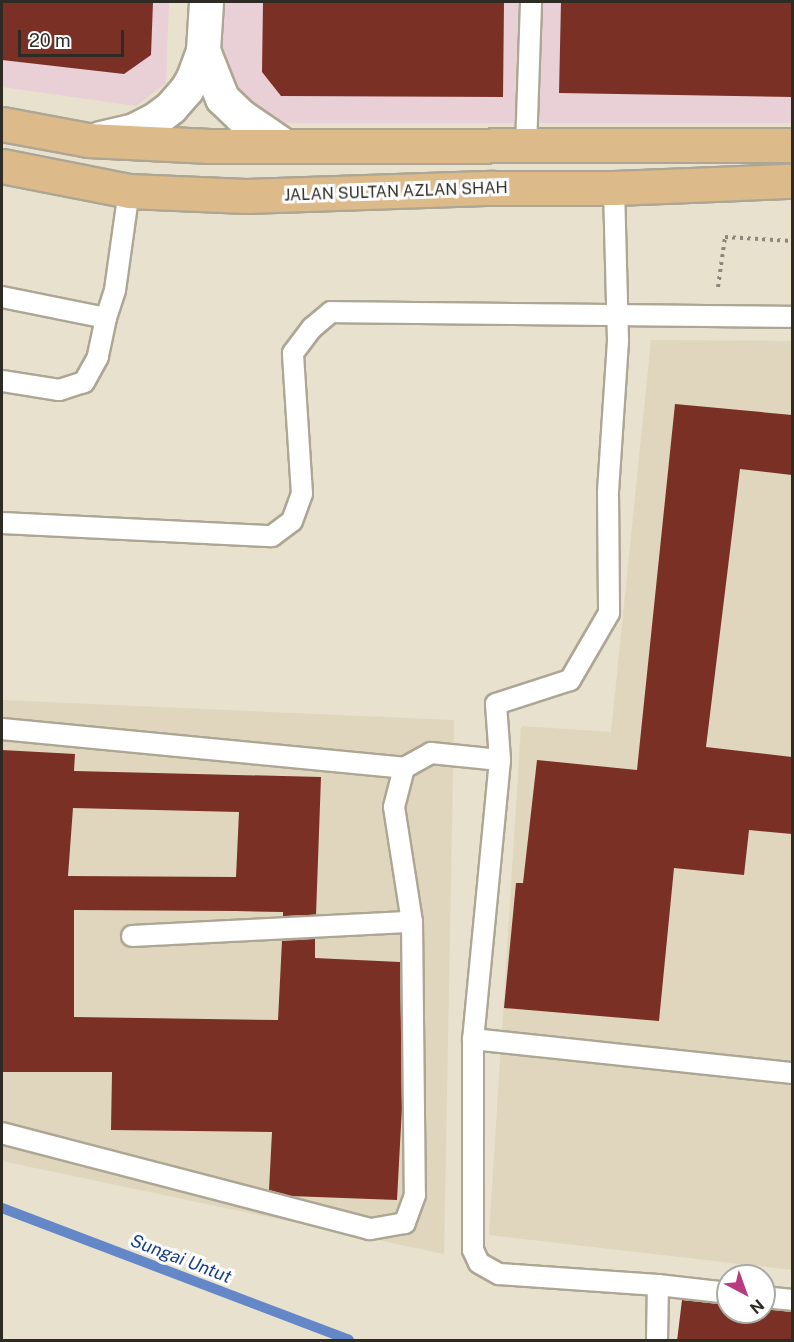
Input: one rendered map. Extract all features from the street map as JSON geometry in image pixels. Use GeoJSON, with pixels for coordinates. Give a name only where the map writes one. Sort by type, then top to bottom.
{"type":"FeatureCollection","features":[{"type":"Feature","properties":{"kind":"main road"},"geometry":{"type":"LineString","coordinates":[[2,124],[88,140],[283,146],[792,145]]}},
{"type":"Feature","properties":{"kind":"main road","name":"JALAN SULTAN AZLAN SHAH"},"geometry":{"type":"LineString","coordinates":[[2,166],[129,191],[246,196],[493,188],[614,188],[792,181]]}},
{"type":"Feature","properties":{"kind":"street"},"geometry":{"type":"LineString","coordinates":[[88,140],[134,130],[154,120],[171,107],[193,78],[203,50],[206,2]]}},
{"type":"Feature","properties":{"kind":"street"},"geometry":{"type":"LineString","coordinates":[[203,50],[222,98],[242,117],[283,146]]}},
{"type":"Feature","properties":{"kind":"lane"},"geometry":{"type":"LineString","coordinates":[[526,147],[531,2]]}},
{"type":"Feature","properties":{"kind":"lane"},"geometry":{"type":"LineString","coordinates":[[614,188],[618,316],[608,493],[609,613],[570,680],[496,704],[500,760],[473,1039],[473,1250],[479,1263],[499,1274],[658,1285],[716,1292]]}},
{"type":"Feature","properties":{"kind":"lane"},"geometry":{"type":"LineString","coordinates":[[2,381],[59,390],[84,382],[98,357],[106,318],[115,290],[129,191]]}},
{"type":"Feature","properties":{"kind":"lane"},"geometry":{"type":"LineString","coordinates":[[2,297],[106,318]]}},
{"type":"Feature","properties":{"kind":"lane"},"geometry":{"type":"LineString","coordinates":[[2,524],[272,536],[292,521],[302,494],[293,353],[312,328],[331,312],[792,317]]}},
{"type":"Feature","properties":{"kind":"lane"},"geometry":{"type":"LineString","coordinates":[[2,729],[404,768],[431,753],[500,760]]}},
{"type":"Feature","properties":{"kind":"lane"},"geometry":{"type":"LineString","coordinates":[[2,1134],[370,1229],[405,1223],[415,1195],[412,922],[394,807],[404,768]]}},
{"type":"Feature","properties":{"kind":"lane"},"geometry":{"type":"LineString","coordinates":[[132,936],[412,922]]}},
{"type":"Feature","properties":{"kind":"lane"},"geometry":{"type":"LineString","coordinates":[[473,1039],[792,1073]]}},
{"type":"Feature","properties":{"kind":"lane"},"geometry":{"type":"LineString","coordinates":[[657,1341],[658,1285]]}},
{"type":"Feature","properties":{"kind":"lane"},"geometry":{"type":"LineString","coordinates":[[776,1298],[792,1300]]}},
{"type":"Feature","properties":{"kind":"path"},"geometry":{"type":"LineString","coordinates":[[714,315],[725,237],[792,241]]}},
{"type":"Feature","properties":{"kind":"shaded area"},"geometry":{"type":"Polygon","coordinates":[[[2,2],[169,2],[166,83],[136,106],[2,87],[2,2]]]}},
{"type":"Feature","properties":{"kind":"shaded area"},"geometry":{"type":"Polygon","coordinates":[[[219,2],[792,2],[792,123],[274,123],[242,100],[225,73],[217,45],[219,2]]]}},
{"type":"Feature","properties":{"kind":"shaded area"},"geometry":{"type":"Polygon","coordinates":[[[651,340],[792,341],[792,1270],[776,1268],[776,1264],[740,1264],[489,1235],[521,726],[611,732],[651,340]]]}},
{"type":"Feature","properties":{"kind":"shaded area"},"geometry":{"type":"Polygon","coordinates":[[[2,700],[454,720],[444,1254],[2,1161],[2,700]]]}},
{"type":"Feature","properties":{"kind":"building"},"geometry":{"type":"Polygon","coordinates":[[[2,2],[153,2],[151,55],[124,74],[2,60],[2,2]]]}},
{"type":"Feature","properties":{"kind":"building"},"geometry":{"type":"Polygon","coordinates":[[[263,2],[504,2],[503,97],[281,96],[262,72],[263,2]]]}},
{"type":"Feature","properties":{"kind":"building"},"geometry":{"type":"Polygon","coordinates":[[[561,2],[792,2],[792,97],[559,93],[561,2]]]}},
{"type":"Feature","properties":{"kind":"building"},"geometry":{"type":"Polygon","coordinates":[[[675,404],[792,415],[792,475],[740,469],[706,747],[792,757],[792,834],[749,830],[744,875],[674,868],[659,1021],[504,1008],[516,883],[523,883],[537,760],[637,770],[675,404]]]}},
{"type":"Feature","properties":{"kind":"building"},"geometry":{"type":"Polygon","coordinates":[[[2,750],[75,754],[74,771],[321,777],[316,915],[283,916],[283,912],[236,911],[74,910],[74,1017],[278,1020],[282,941],[315,939],[315,958],[400,962],[402,1107],[397,1200],[290,1196],[269,1190],[272,1132],[111,1130],[112,1072],[2,1072],[2,750]],[[73,808],[68,876],[236,877],[239,812],[73,808]]]}},
{"type":"Feature","properties":{"kind":"building"},"geometry":{"type":"Polygon","coordinates":[[[682,1300],[716,1304],[716,1324],[776,1324],[776,1310],[792,1312],[792,1341],[677,1341],[682,1300]]]}},
{"type":"Feature","properties":{"kind":"waterway","name":"Sungai Untut"},"geometry":{"type":"LineString","coordinates":[[2,1208],[349,1340]]}}]}
